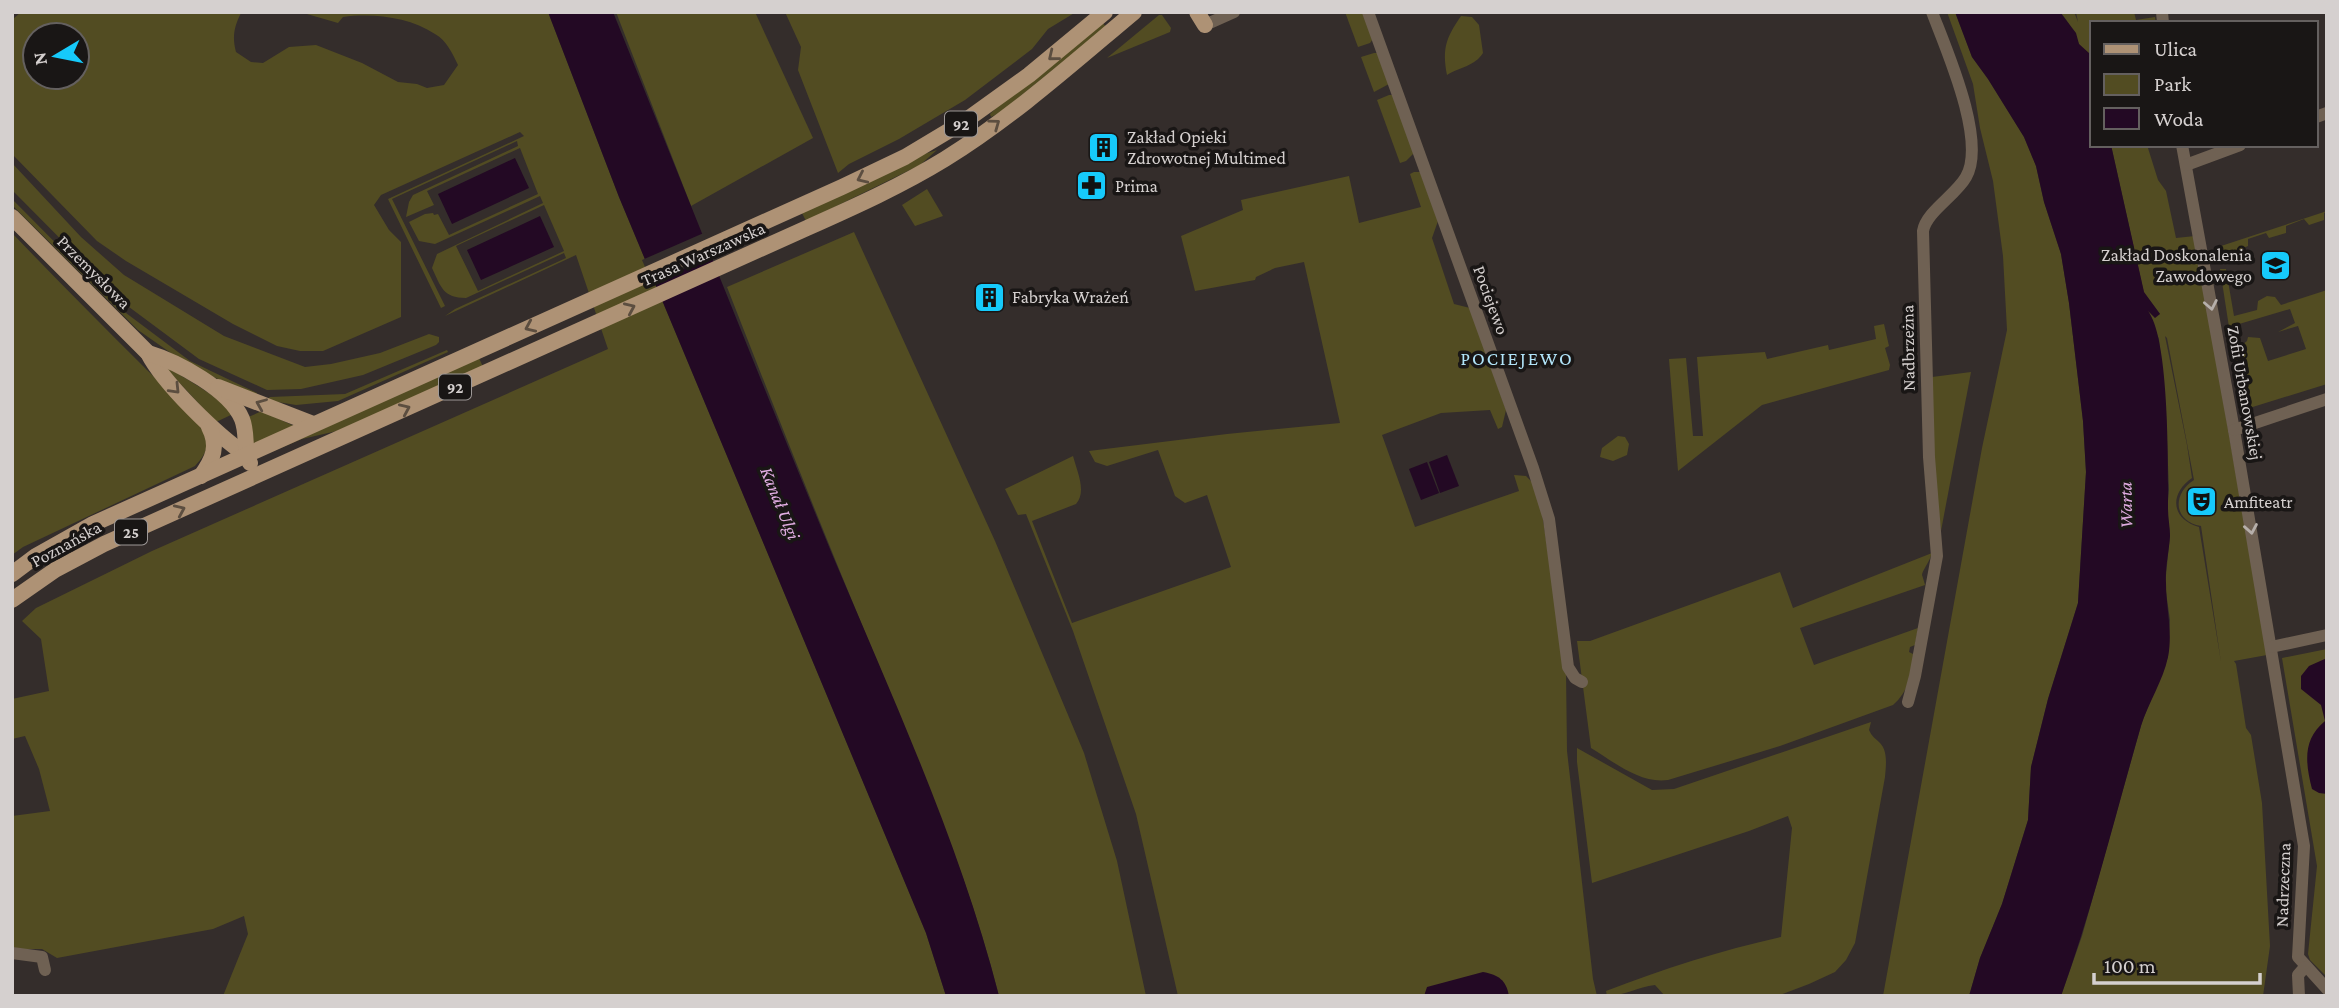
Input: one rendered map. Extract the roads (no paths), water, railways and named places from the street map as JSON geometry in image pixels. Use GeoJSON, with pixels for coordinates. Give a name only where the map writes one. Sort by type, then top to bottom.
{"type":"FeatureCollection","features":[{"type":"Feature","properties":{"kind":"main road","name":"Trasa Warszawska"},"geometry":{"type":"LineString","coordinates":[[201,476],[905,157],[965,121],[1029,75],[1105,12]]}},
{"type":"Feature","properties":{"kind":"main road","name":"Trasa Warszawska"},"geometry":{"type":"LineString","coordinates":[[256,476],[895,186],[964,146],[1021,105],[1134,12]]}},
{"type":"Feature","properties":{"kind":"main road","name":"Przemysłowa"},"geometry":{"type":"LineString","coordinates":[[12,217],[148,354],[156,369],[206,421]]}},
{"type":"Feature","properties":{"kind":"main road","name":"Przemysłowa"},"geometry":{"type":"LineString","coordinates":[[148,354],[164,358],[209,384],[229,401],[241,416],[246,434],[246,455],[256,476]]}},
{"type":"Feature","properties":{"kind":"main road"},"geometry":{"type":"LineString","coordinates":[[209,384],[313,424]]}},
{"type":"Feature","properties":{"kind":"main road"},"geometry":{"type":"LineString","coordinates":[[206,421],[246,455]]}},
{"type":"Feature","properties":{"kind":"main road"},"geometry":{"type":"LineString","coordinates":[[201,476],[214,452],[215,441],[206,421]]}},
{"type":"Feature","properties":{"kind":"main road","name":"Poznańska"},"geometry":{"type":"LineString","coordinates":[[12,574],[66,538],[201,476]]}},
{"type":"Feature","properties":{"kind":"main road","name":"Poznańska"},"geometry":{"type":"LineString","coordinates":[[12,600],[55,570],[85,554],[256,476]]}},
{"type":"Feature","properties":{"kind":"street"},"geometry":{"type":"LineString","coordinates":[[1201,19],[1234,12]]}},
{"type":"Feature","properties":{"kind":"street","name":"Pociejewo"},"geometry":{"type":"LineString","coordinates":[[1368,12],[1533,468],[1549,519],[1568,667],[1575,678],[1582,682]]}},
{"type":"Feature","properties":{"kind":"street","name":"Nadbrzeżna"},"geometry":{"type":"LineString","coordinates":[[1908,702],[1937,556],[1928,457],[1924,226],[1963,181],[1971,167],[1972,154],[1967,114],[1932,12]]}},
{"type":"Feature","properties":{"kind":"street","name":"Zofii Urbanowskiej"},"geometry":{"type":"LineString","coordinates":[[2182,147],[2271,647]]}},
{"type":"Feature","properties":{"kind":"street"},"geometry":{"type":"LineString","coordinates":[[2186,165],[2235,147]]}},
{"type":"Feature","properties":{"kind":"street"},"geometry":{"type":"LineString","coordinates":[[2234,430],[2327,399]]}},
{"type":"Feature","properties":{"kind":"street"},"geometry":{"type":"LineString","coordinates":[[2271,647],[2327,635]]}},
{"type":"Feature","properties":{"kind":"street","name":"Nadrzeczna"},"geometry":{"type":"LineString","coordinates":[[2271,647],[2304,846],[2298,957],[2305,967]]}},
{"type":"Feature","properties":{"kind":"street"},"geometry":{"type":"LineString","coordinates":[[12,953],[42,957],[45,970]]}},
{"type":"Feature","properties":{"kind":"street"},"geometry":{"type":"LineString","coordinates":[[2299,996],[2298,975],[2305,967],[2327,989]]}},
{"type":"Feature","properties":{"kind":"water","name":"Kanał Ulgi"},"geometry":{"type":"Polygon","coordinates":[[[548,12],[613,12],[804,486],[924,772],[965,883],[999,996],[946,996],[926,933],[619,197],[548,12]]]}},
{"type":"Feature","properties":{"kind":"water","name":"Warta"},"geometry":{"type":"Polygon","coordinates":[[[1955,12],[2060,12],[2076,33],[2079,44],[2090,57],[2090,147],[2111,147],[2144,292],[2160,314],[2155,318],[2148,311],[2155,326],[2160,349],[2166,406],[2170,536],[2166,577],[2170,629],[2168,657],[2141,726],[2094,895],[2061,996],[1969,996],[2028,820],[2031,767],[2048,699],[2078,603],[2086,472],[2083,421],[2061,254],[2044,202],[2036,166],[2024,137],[1972,57],[1955,12]]]}},
{"type":"Feature","properties":{"kind":"water"},"geometry":{"type":"Polygon","coordinates":[[[515,158],[529,188],[452,224],[438,194],[515,158]]]}},
{"type":"Feature","properties":{"kind":"water"},"geometry":{"type":"Polygon","coordinates":[[[540,216],[554,247],[481,280],[467,250],[540,216]]]}},
{"type":"Feature","properties":{"kind":"water"},"geometry":{"type":"Polygon","coordinates":[[[1447,455],[1459,486],[1440,493],[1429,462],[1447,455]]]}},
{"type":"Feature","properties":{"kind":"water"},"geometry":{"type":"Polygon","coordinates":[[[1427,462],[1439,493],[1421,500],[1409,469],[1427,462]]]}},
{"type":"Feature","properties":{"kind":"water"},"geometry":{"type":"Polygon","coordinates":[[[2327,658],[2327,794],[2312,789],[2307,760],[2309,743],[2325,721],[2321,705],[2301,689],[2301,676],[2309,666],[2327,658]]]}},
{"type":"Feature","properties":{"kind":"water"},"geometry":{"type":"Polygon","coordinates":[[[1483,972],[1501,979],[1509,996],[1424,996],[1427,987],[1483,972]]]}},
{"type":"Feature","properties":{"kind":"place","name":"Zakład Opieki Zdrowotnej Multimed"},"geometry":{"type":"Point","coordinates":[1104,147]}},
{"type":"Feature","properties":{"kind":"place","name":"Prima"},"geometry":{"type":"Point","coordinates":[1092,186]}},
{"type":"Feature","properties":{"kind":"place","name":"Zakład Doskonalenia Zawodowego"},"geometry":{"type":"Point","coordinates":[2275,265]}},
{"type":"Feature","properties":{"kind":"place","name":"Fabryka Wrażeń"},"geometry":{"type":"Point","coordinates":[989,297]}},
{"type":"Feature","properties":{"kind":"place","name":"Amfiteatr"},"geometry":{"type":"Point","coordinates":[2201,502]}},
{"type":"Feature","properties":{"kind":"district","name":"POCIEJEWO"},"geometry":{"type":"Point","coordinates":[1517,358]}}]}
